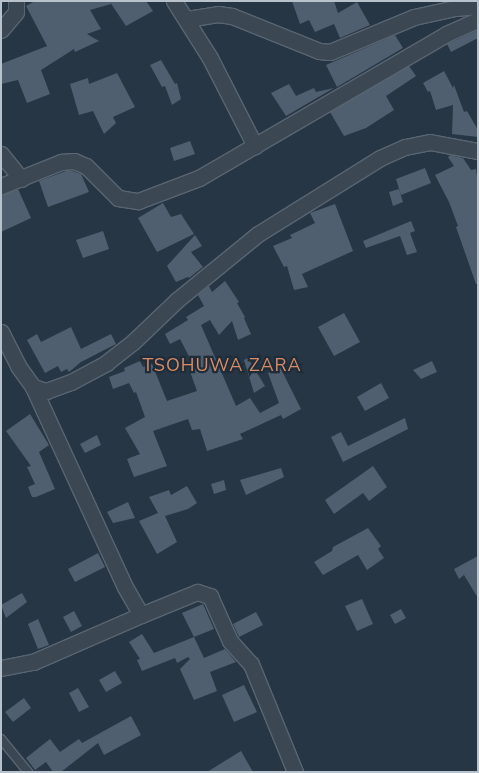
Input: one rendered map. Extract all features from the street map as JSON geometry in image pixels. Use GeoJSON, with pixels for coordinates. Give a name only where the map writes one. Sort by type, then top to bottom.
{"type":"FeatureCollection","features":[{"type":"Feature","properties":{"kind":"street"},"geometry":{"type":"LineString","coordinates":[[1,30],[16,12],[16,1]]}},
{"type":"Feature","properties":{"kind":"street"},"geometry":{"type":"LineString","coordinates":[[174,1],[210,58],[256,146]]}},
{"type":"Feature","properties":{"kind":"street"},"geometry":{"type":"LineString","coordinates":[[186,19],[218,14],[232,16],[319,51],[330,52],[414,17],[455,8],[478,6]]}},
{"type":"Feature","properties":{"kind":"street"},"geometry":{"type":"LineString","coordinates":[[1,186],[61,162],[74,160],[86,166],[118,198],[138,201],[199,178],[441,37],[478,20]]}},
{"type":"Feature","properties":{"kind":"street"},"geometry":{"type":"LineString","coordinates":[[33,387],[46,391],[71,382],[106,363],[132,342],[177,300],[258,234],[380,158],[405,147],[430,142],[478,151]]}},
{"type":"Feature","properties":{"kind":"street"},"geometry":{"type":"LineString","coordinates":[[1,154],[21,179]]}},
{"type":"Feature","properties":{"kind":"street"},"geometry":{"type":"LineString","coordinates":[[1,332],[18,366],[33,387],[125,587],[141,615]]}},
{"type":"Feature","properties":{"kind":"street"},"geometry":{"type":"LineString","coordinates":[[1,668],[33,662],[197,592],[210,596],[230,642],[251,664],[288,760],[295,772]]}},
{"type":"Feature","properties":{"kind":"lane"},"geometry":{"type":"LineString","coordinates":[[1,739],[28,772]]}},
{"type":"Feature","properties":{"kind":"building"},"geometry":{"type":"Polygon","coordinates":[[[35,1],[146,1],[153,11],[126,26],[110,2],[111,4],[90,10],[101,29],[87,34],[99,41],[75,52],[74,49],[41,70],[50,94],[27,103],[18,80],[1,84],[1,64],[47,46],[26,6],[35,1]]]}},
{"type":"Feature","properties":{"kind":"building"},"geometry":{"type":"Polygon","coordinates":[[[292,1],[334,1],[338,13],[357,2],[370,25],[340,38],[334,24],[315,32],[309,20],[300,24],[292,1]]]}},
{"type":"Feature","properties":{"kind":"building"},"geometry":{"type":"Polygon","coordinates":[[[478,30],[478,38],[451,52],[447,44],[478,30]]]}},
{"type":"Feature","properties":{"kind":"building"},"geometry":{"type":"Polygon","coordinates":[[[395,35],[403,48],[337,87],[326,65],[395,35]]]}},
{"type":"Feature","properties":{"kind":"building"},"geometry":{"type":"Polygon","coordinates":[[[161,60],[175,84],[177,83],[181,99],[172,105],[165,86],[162,87],[150,65],[161,60]]]}},
{"type":"Feature","properties":{"kind":"building"},"geometry":{"type":"Polygon","coordinates":[[[409,66],[416,76],[386,96],[394,110],[366,128],[344,136],[330,112],[409,66]]]}},
{"type":"Feature","properties":{"kind":"building"},"geometry":{"type":"Polygon","coordinates":[[[444,71],[453,88],[454,85],[464,112],[467,111],[478,130],[478,137],[452,134],[453,105],[436,110],[430,91],[428,92],[423,83],[444,71]]]}},
{"type":"Feature","properties":{"kind":"building"},"geometry":{"type":"Polygon","coordinates":[[[117,73],[135,107],[113,117],[116,123],[104,134],[93,111],[79,115],[70,84],[88,78],[89,84],[117,73]]]}},
{"type":"Feature","properties":{"kind":"building"},"geometry":{"type":"Polygon","coordinates":[[[289,84],[296,96],[314,88],[316,92],[334,88],[286,116],[271,93],[289,84]]]}},
{"type":"Feature","properties":{"kind":"building"},"geometry":{"type":"Polygon","coordinates":[[[190,141],[195,154],[174,161],[170,148],[190,141]]]}},
{"type":"Feature","properties":{"kind":"building"},"geometry":{"type":"Polygon","coordinates":[[[450,155],[463,158],[471,170],[476,169],[478,183],[478,284],[476,284],[449,202],[435,175],[454,166],[448,157],[450,155]]]}},
{"type":"Feature","properties":{"kind":"building"},"geometry":{"type":"Polygon","coordinates":[[[425,168],[431,183],[401,195],[396,179],[425,168]]]}},
{"type":"Feature","properties":{"kind":"building"},"geometry":{"type":"Polygon","coordinates":[[[66,171],[81,174],[89,192],[48,207],[39,181],[66,171]]]}},
{"type":"Feature","properties":{"kind":"building"},"geometry":{"type":"Polygon","coordinates":[[[18,189],[31,218],[1,232],[1,195],[18,189]]]}},
{"type":"Feature","properties":{"kind":"building"},"geometry":{"type":"Polygon","coordinates":[[[399,189],[403,202],[393,206],[389,192],[399,189]]]}},
{"type":"Feature","properties":{"kind":"building"},"geometry":{"type":"Polygon","coordinates":[[[163,203],[171,217],[181,214],[194,234],[157,252],[138,218],[163,203]]]}},
{"type":"Feature","properties":{"kind":"building"},"geometry":{"type":"Polygon","coordinates":[[[335,204],[353,251],[302,274],[308,287],[294,290],[287,266],[284,267],[273,246],[292,238],[290,235],[315,223],[310,213],[335,204]]]}},
{"type":"Feature","properties":{"kind":"building"},"geometry":{"type":"Polygon","coordinates":[[[411,221],[415,231],[410,233],[417,252],[407,255],[400,236],[366,248],[363,241],[411,221]]]}},
{"type":"Feature","properties":{"kind":"building"},"geometry":{"type":"Polygon","coordinates":[[[103,231],[109,249],[83,258],[76,240],[103,231]]]}},
{"type":"Feature","properties":{"kind":"building"},"geometry":{"type":"Polygon","coordinates":[[[195,235],[202,246],[191,252],[203,267],[189,278],[176,282],[167,266],[195,235]]]}},
{"type":"Feature","properties":{"kind":"building"},"geometry":{"type":"Polygon","coordinates":[[[225,281],[239,302],[237,303],[245,317],[251,334],[238,340],[232,321],[219,335],[210,320],[201,325],[236,406],[250,398],[260,413],[279,403],[268,373],[280,367],[301,409],[283,419],[281,415],[240,434],[243,439],[207,451],[200,429],[192,430],[188,419],[153,431],[167,466],[134,477],[127,459],[140,454],[125,428],[145,417],[136,392],[134,393],[129,383],[113,389],[109,377],[125,371],[124,368],[140,361],[143,367],[152,364],[167,401],[197,391],[188,366],[193,364],[180,339],[170,344],[165,334],[188,320],[186,317],[204,306],[198,295],[209,286],[212,292],[225,281]]]}},
{"type":"Feature","properties":{"kind":"building"},"geometry":{"type":"Polygon","coordinates":[[[344,313],[360,342],[334,356],[318,327],[344,313]]]}},
{"type":"Feature","properties":{"kind":"building"},"geometry":{"type":"Polygon","coordinates":[[[71,327],[81,349],[111,334],[116,344],[81,362],[69,372],[67,369],[61,372],[58,366],[45,373],[27,340],[37,334],[41,342],[71,327]]]}},
{"type":"Feature","properties":{"kind":"building"},"geometry":{"type":"Polygon","coordinates":[[[248,358],[265,386],[254,393],[244,360],[248,358]]]}},
{"type":"Feature","properties":{"kind":"building"},"geometry":{"type":"Polygon","coordinates":[[[432,361],[437,372],[421,379],[413,370],[432,361]]]}},
{"type":"Feature","properties":{"kind":"building"},"geometry":{"type":"Polygon","coordinates":[[[381,383],[389,398],[365,411],[357,397],[381,383]]]}},
{"type":"Feature","properties":{"kind":"building"},"geometry":{"type":"Polygon","coordinates":[[[30,414],[49,445],[39,452],[55,489],[36,497],[32,497],[28,487],[35,484],[27,467],[31,466],[6,431],[30,414]]]}},
{"type":"Feature","properties":{"kind":"building"},"geometry":{"type":"Polygon","coordinates":[[[405,418],[408,429],[343,462],[331,437],[341,432],[348,446],[405,418]]]}},
{"type":"Feature","properties":{"kind":"building"},"geometry":{"type":"Polygon","coordinates":[[[97,435],[101,445],[85,453],[80,444],[97,435]]]}},
{"type":"Feature","properties":{"kind":"building"},"geometry":{"type":"Polygon","coordinates":[[[373,466],[387,487],[369,501],[363,493],[334,514],[325,500],[373,466]]]}},
{"type":"Feature","properties":{"kind":"building"},"geometry":{"type":"Polygon","coordinates":[[[281,468],[284,477],[246,495],[240,480],[281,468]]]}},
{"type":"Feature","properties":{"kind":"building"},"geometry":{"type":"Polygon","coordinates":[[[224,480],[226,490],[214,494],[211,484],[224,480]]]}},
{"type":"Feature","properties":{"kind":"building"},"geometry":{"type":"Polygon","coordinates":[[[187,486],[197,503],[188,509],[165,516],[177,542],[157,554],[139,521],[158,513],[149,497],[169,490],[171,495],[187,486]]]}},
{"type":"Feature","properties":{"kind":"building"},"geometry":{"type":"Polygon","coordinates":[[[128,502],[135,518],[113,523],[107,512],[128,502]]]}},
{"type":"Feature","properties":{"kind":"building"},"geometry":{"type":"Polygon","coordinates":[[[368,528],[381,546],[378,549],[384,558],[367,570],[358,555],[323,575],[314,562],[332,551],[333,547],[368,528]]]}},
{"type":"Feature","properties":{"kind":"building"},"geometry":{"type":"Polygon","coordinates":[[[98,553],[105,567],[75,582],[68,569],[98,553]]]}},
{"type":"Feature","properties":{"kind":"building"},"geometry":{"type":"Polygon","coordinates":[[[478,556],[478,598],[464,575],[459,579],[454,569],[478,556]]]}},
{"type":"Feature","properties":{"kind":"building"},"geometry":{"type":"Polygon","coordinates":[[[22,593],[27,602],[6,618],[1,605],[22,593]]]}},
{"type":"Feature","properties":{"kind":"building"},"geometry":{"type":"Polygon","coordinates":[[[362,599],[373,624],[357,631],[345,606],[362,599]]]}},
{"type":"Feature","properties":{"kind":"building"},"geometry":{"type":"Polygon","coordinates":[[[203,604],[214,629],[194,637],[182,613],[203,604]]]}},
{"type":"Feature","properties":{"kind":"building"},"geometry":{"type":"Polygon","coordinates":[[[401,609],[406,618],[395,624],[390,615],[401,609]]]}},
{"type":"Feature","properties":{"kind":"building"},"geometry":{"type":"Polygon","coordinates":[[[74,611],[82,626],[71,632],[63,617],[74,611]]]}},
{"type":"Feature","properties":{"kind":"building"},"geometry":{"type":"Polygon","coordinates":[[[256,612],[263,625],[239,637],[233,624],[256,612]]]}},
{"type":"Feature","properties":{"kind":"building"},"geometry":{"type":"Polygon","coordinates":[[[38,619],[49,645],[38,649],[28,624],[38,619]]]}},
{"type":"Feature","properties":{"kind":"building"},"geometry":{"type":"Polygon","coordinates":[[[142,634],[154,653],[194,637],[204,658],[225,649],[236,662],[210,672],[217,691],[194,700],[180,669],[190,659],[188,657],[177,663],[175,658],[142,671],[137,660],[140,659],[129,642],[142,634]]]}},
{"type":"Feature","properties":{"kind":"building"},"geometry":{"type":"Polygon","coordinates":[[[115,671],[122,683],[106,692],[99,680],[115,671]]]}},
{"type":"Feature","properties":{"kind":"building"},"geometry":{"type":"Polygon","coordinates":[[[244,685],[257,712],[234,722],[222,695],[244,685]]]}},
{"type":"Feature","properties":{"kind":"building"},"geometry":{"type":"Polygon","coordinates":[[[78,688],[89,707],[79,712],[69,693],[78,688]]]}},
{"type":"Feature","properties":{"kind":"building"},"geometry":{"type":"Polygon","coordinates":[[[24,698],[31,708],[13,722],[5,712],[24,698]]]}},
{"type":"Feature","properties":{"kind":"building"},"geometry":{"type":"Polygon","coordinates":[[[131,716],[141,735],[104,755],[98,743],[61,772],[53,772],[46,762],[35,770],[26,758],[50,739],[60,752],[79,739],[82,743],[131,716]]]}},
{"type":"Feature","properties":{"kind":"building"},"geometry":{"type":"Polygon","coordinates":[[[241,751],[253,772],[207,772],[241,751]]]}},
{"type":"Feature","properties":{"kind":"district","name":"TSOHUWA ZARA"},"geometry":{"type":"Point","coordinates":[222,365]}}]}
